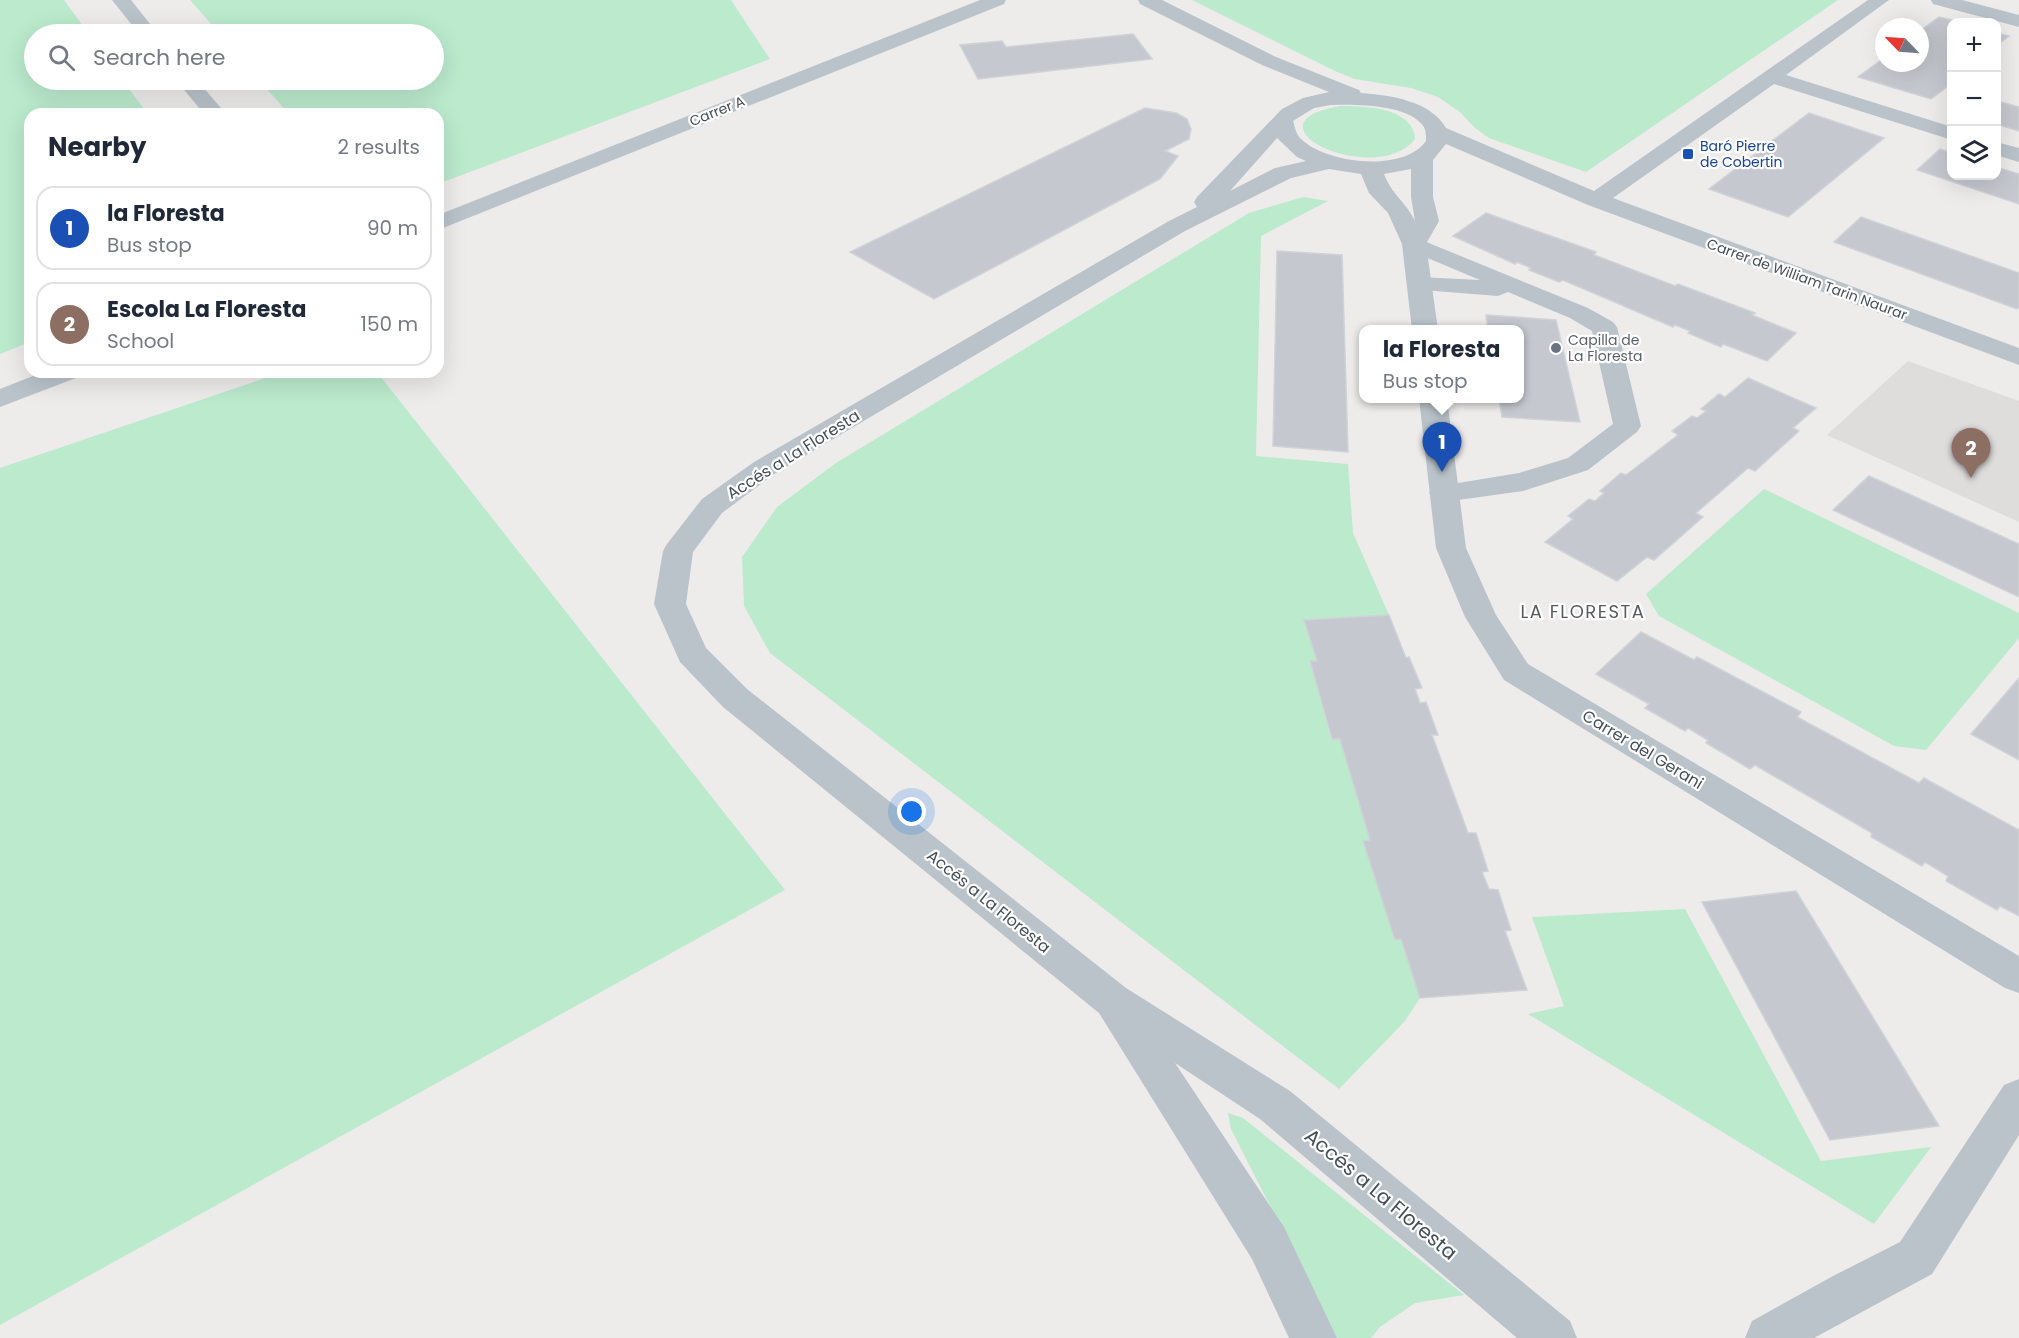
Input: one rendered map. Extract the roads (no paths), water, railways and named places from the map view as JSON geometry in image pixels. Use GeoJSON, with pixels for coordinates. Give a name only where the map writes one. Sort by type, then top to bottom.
{"type":"FeatureCollection","features":[{"type":"Feature","properties":{"kind":"street"},"geometry":{"type":"LineString","coordinates":[[121,0],[141,24]]}},
{"type":"Feature","properties":{"kind":"street","name":"Carrer A"},"geometry":{"type":"LineString","coordinates":[[444,221],[997,0]]}},
{"type":"Feature","properties":{"kind":"street"},"geometry":{"type":"LineString","coordinates":[[1147,0],[1269,61],[1362,98],[1402,106],[1430,123],[1430,147],[1422,197],[1427,221],[1414,244]]}},
{"type":"Feature","properties":{"kind":"street"},"geometry":{"type":"LineString","coordinates":[[1596,200],[1880,0]]}},
{"type":"Feature","properties":{"kind":"street"},"geometry":{"type":"LineString","coordinates":[[1940,0],[2019,21]]}},
{"type":"Feature","properties":{"kind":"street"},"geometry":{"type":"LineString","coordinates":[[1269,61],[1279,87],[1286,117],[1282,130],[1287,140],[1311,156],[1329,162],[1370,167],[1390,166],[1430,147]]}},
{"type":"Feature","properties":{"kind":"street"},"geometry":{"type":"LineString","coordinates":[[1772,77],[1947,132]]}},
{"type":"Feature","properties":{"kind":"street"},"geometry":{"type":"LineString","coordinates":[[195,90],[210,108]]}},
{"type":"Feature","properties":{"kind":"street"},"geometry":{"type":"LineString","coordinates":[[1286,117],[1301,105],[1318,100],[1362,98]]}},
{"type":"Feature","properties":{"kind":"street","name":"Accés a La Floresta"},"geometry":{"type":"LineString","coordinates":[[1177,226],[1218,190],[1286,117]]}},
{"type":"Feature","properties":{"kind":"street","name":"Carrer de William Tarin Naurar"},"geometry":{"type":"LineString","coordinates":[[1430,147],[1596,200],[2019,357]]}},
{"type":"Feature","properties":{"kind":"street"},"geometry":{"type":"LineString","coordinates":[[2001,150],[2019,155]]}},
{"type":"Feature","properties":{"kind":"street","name":"Accés a La Floresta"},"geometry":{"type":"LineString","coordinates":[[1329,162],[1283,173],[1177,226],[764,468],[712,506],[678,551],[670,604],[692,654],[735,698],[1112,1000],[1275,1105],[1553,1338]]}},
{"type":"Feature","properties":{"kind":"street"},"geometry":{"type":"LineString","coordinates":[[1370,167],[1380,193],[1398,210],[1414,244],[1424,325]]}},
{"type":"Feature","properties":{"kind":"street"},"geometry":{"type":"LineString","coordinates":[[1414,244],[1579,313],[1604,327],[1627,426],[1578,464],[1523,482],[1444,493]]}},
{"type":"Feature","properties":{"kind":"street"},"geometry":{"type":"LineString","coordinates":[[1419,284],[1523,290]]}},
{"type":"Feature","properties":{"kind":"street"},"geometry":{"type":"LineString","coordinates":[[0,399],[52,378]]}},
{"type":"Feature","properties":{"kind":"street","name":"Carrer del Gerani"},"geometry":{"type":"LineString","coordinates":[[1433,403],[1451,548],[1481,617],[1516,672],[2019,976]]}},
{"type":"Feature","properties":{"kind":"street","name":"Accés a La Floresta"},"geometry":{"type":"LineString","coordinates":[[1112,1000],[1268,1244],[1313,1338]]}},
{"type":"Feature","properties":{"kind":"street"},"geometry":{"type":"LineString","coordinates":[[1769,1338],[1849,1292],[1916,1258],[2019,1098]]}},
{"type":"Feature","properties":{"kind":"place","name":"Baró Pierre de Cobertin"},"geometry":{"type":"Point","coordinates":[1688,154]}},
{"type":"Feature","properties":{"kind":"place","name":"Capilla de La Floresta"},"geometry":{"type":"Point","coordinates":[1556,348]}},
{"type":"Feature","properties":{"kind":"place","name":"la Floresta"},"geometry":{"type":"Point","coordinates":[1442,472]}},
{"type":"Feature","properties":{"kind":"place","name":"Escola La Floresta"},"geometry":{"type":"Point","coordinates":[1971,478]}},
{"type":"Feature","properties":{"kind":"district","name":"LA FLORESTA"},"geometry":{"type":"Point","coordinates":[1583,612]}}]}
